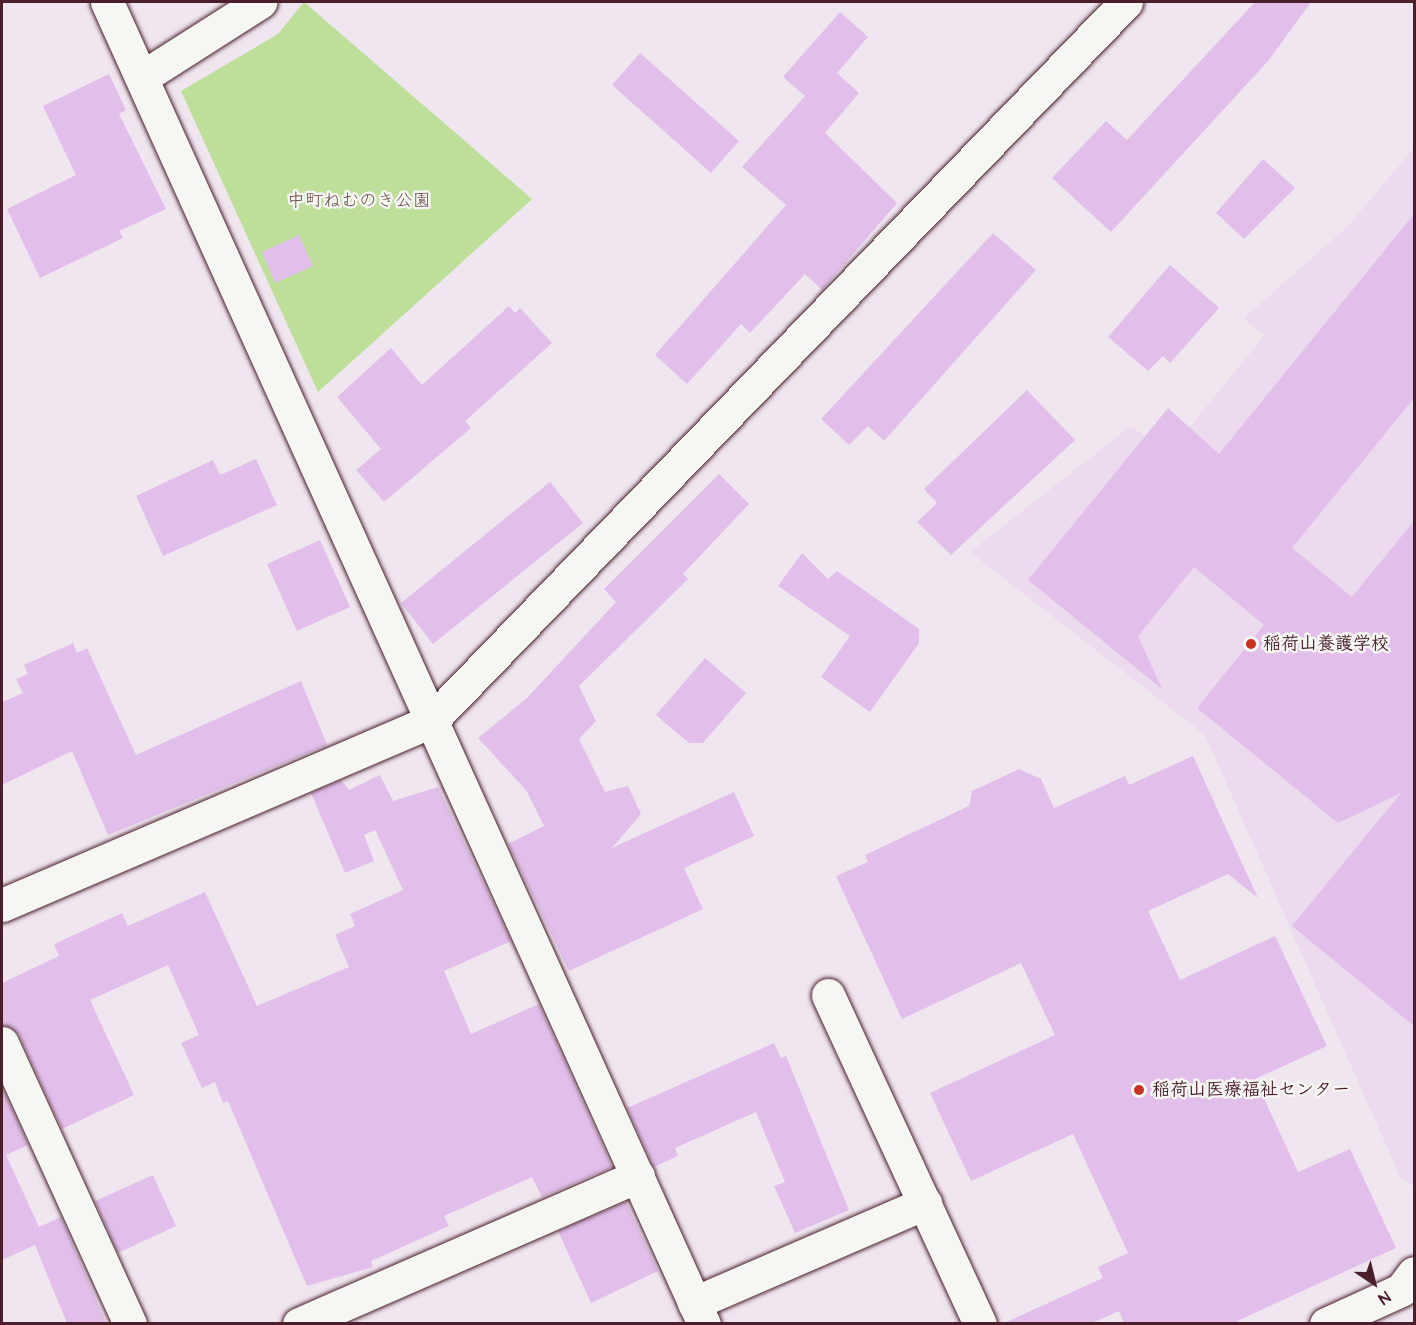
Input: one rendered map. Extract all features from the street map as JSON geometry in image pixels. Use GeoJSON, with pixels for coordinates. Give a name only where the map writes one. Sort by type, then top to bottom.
{"type":"FeatureCollection","features":[{"type":"Feature","properties":{"kind":"street"},"geometry":{"type":"LineString","coordinates":[[107,2],[144,76],[431,721],[699,1313],[925,1203]]}},
{"type":"Feature","properties":{"kind":"street"},"geometry":{"type":"LineString","coordinates":[[144,76],[260,2]]}},
{"type":"Feature","properties":{"kind":"street"},"geometry":{"type":"LineString","coordinates":[[2,905],[431,721],[1126,2]]}},
{"type":"Feature","properties":{"kind":"street"},"geometry":{"type":"LineString","coordinates":[[828,995],[980,1323]]}},
{"type":"Feature","properties":{"kind":"street"},"geometry":{"type":"LineString","coordinates":[[2,1043],[130,1323]]}},
{"type":"Feature","properties":{"kind":"street"},"geometry":{"type":"LineString","coordinates":[[299,1323],[638,1176]]}},
{"type":"Feature","properties":{"kind":"street"},"geometry":{"type":"LineString","coordinates":[[1326,1323],[1401,1290],[1414,1273]]}},
{"type":"Feature","properties":{"kind":"shaded area","name":"稲荷山養護学校"},"geometry":{"type":"Polygon","coordinates":[[[1414,148],[1414,1186],[1401,1179],[1205,735],[970,552],[1131,426],[1169,452],[1264,336],[1244,318],[1347,227],[1414,148]]]}},
{"type":"Feature","properties":{"kind":"green space","name":"中町ねむのき公園"},"geometry":{"type":"Polygon","coordinates":[[[304,2],[532,199],[318,392],[181,91],[278,34],[304,2]]]}},
{"type":"Feature","properties":{"kind":"building"},"geometry":{"type":"Polygon","coordinates":[[[1255,2],[1311,2],[1269,60],[1111,232],[1052,178],[1106,121],[1127,140],[1255,2]]]}},
{"type":"Feature","properties":{"kind":"building"},"geometry":{"type":"Polygon","coordinates":[[[840,12],[868,37],[837,73],[859,93],[825,133],[897,203],[822,290],[805,274],[750,333],[741,324],[687,384],[655,355],[786,205],[742,167],[805,96],[783,77],[840,12]]]}},
{"type":"Feature","properties":{"kind":"building"},"geometry":{"type":"Polygon","coordinates":[[[640,53],[739,141],[711,173],[612,85],[640,53]]]}},
{"type":"Feature","properties":{"kind":"building"},"geometry":{"type":"Polygon","coordinates":[[[109,74],[126,110],[119,114],[166,209],[119,231],[123,238],[40,278],[7,209],[76,175],[43,106],[109,74]]]}},
{"type":"Feature","properties":{"kind":"building"},"geometry":{"type":"Polygon","coordinates":[[[1263,159],[1295,188],[1244,239],[1216,213],[1263,159]]]}},
{"type":"Feature","properties":{"kind":"building","name":"稲荷山養護学校"},"geometry":{"type":"Polygon","coordinates":[[[1414,214],[1414,398],[1292,548],[1352,597],[1414,521],[1414,1026],[1292,926],[1401,793],[1338,823],[1197,708],[1264,625],[1194,567],[1138,636],[1162,689],[1028,580],[1168,408],[1219,454],[1414,214]]]}},
{"type":"Feature","properties":{"kind":"building"},"geometry":{"type":"Polygon","coordinates":[[[993,233],[1036,270],[884,441],[868,426],[849,445],[821,419],[993,233]]]}},
{"type":"Feature","properties":{"kind":"building"},"geometry":{"type":"Polygon","coordinates":[[[299,235],[313,266],[275,283],[262,252],[299,235]]]}},
{"type":"Feature","properties":{"kind":"building"},"geometry":{"type":"Polygon","coordinates":[[[1170,265],[1219,308],[1170,363],[1163,356],[1148,371],[1108,337],[1170,265]]]}},
{"type":"Feature","properties":{"kind":"building"},"geometry":{"type":"Polygon","coordinates":[[[509,306],[515,313],[520,308],[552,343],[465,421],[471,428],[384,502],[356,470],[381,449],[337,397],[391,348],[422,385],[509,306]]]}},
{"type":"Feature","properties":{"kind":"building"},"geometry":{"type":"Polygon","coordinates":[[[1027,390],[1075,440],[951,555],[917,522],[937,503],[924,489],[1027,390]]]}},
{"type":"Feature","properties":{"kind":"building"},"geometry":{"type":"Polygon","coordinates":[[[256,459],[277,505],[163,556],[136,496],[213,460],[220,475],[256,459]]]}},
{"type":"Feature","properties":{"kind":"building"},"geometry":{"type":"Polygon","coordinates":[[[719,474],[749,504],[683,574],[688,579],[579,686],[596,721],[579,739],[605,792],[628,786],[641,814],[612,848],[734,792],[754,836],[684,868],[703,909],[569,971],[508,844],[544,826],[526,790],[478,738],[527,698],[616,602],[604,589],[719,474]]]}},
{"type":"Feature","properties":{"kind":"building"},"geometry":{"type":"Polygon","coordinates":[[[550,482],[583,523],[433,644],[401,603],[550,482]]]}},
{"type":"Feature","properties":{"kind":"building"},"geometry":{"type":"Polygon","coordinates":[[[320,540],[350,607],[297,631],[267,564],[320,540]]]}},
{"type":"Feature","properties":{"kind":"building"},"geometry":{"type":"Polygon","coordinates":[[[802,553],[828,579],[837,571],[919,629],[919,643],[870,712],[821,677],[850,636],[778,586],[802,553]]]}},
{"type":"Feature","properties":{"kind":"building"},"geometry":{"type":"Polygon","coordinates":[[[73,643],[77,653],[87,648],[136,755],[301,681],[327,745],[108,835],[72,751],[2,785],[2,702],[23,693],[16,679],[28,674],[24,665],[73,643]]]}},
{"type":"Feature","properties":{"kind":"building"},"geometry":{"type":"Polygon","coordinates":[[[705,658],[746,693],[703,743],[689,743],[656,715],[705,658]]]}},
{"type":"Feature","properties":{"kind":"building"},"geometry":{"type":"Polygon","coordinates":[[[1193,756],[1258,898],[1228,874],[1148,911],[1180,980],[1275,936],[1327,1046],[1255,1079],[1298,1172],[1350,1149],[1396,1248],[1233,1323],[1124,1323],[1119,1311],[1092,1323],[1004,1323],[1103,1278],[1098,1267],[1128,1253],[1073,1134],[971,1181],[930,1093],[1055,1035],[1021,963],[902,1019],[836,876],[868,862],[865,855],[969,806],[972,791],[1019,769],[1041,779],[1054,808],[1125,776],[1129,785],[1193,756]]]}},
{"type":"Feature","properties":{"kind":"building"},"geometry":{"type":"Polygon","coordinates":[[[380,775],[393,801],[438,787],[511,941],[444,971],[471,1034],[539,1004],[612,1167],[542,1197],[532,1177],[444,1216],[449,1226],[371,1261],[373,1267],[307,1286],[228,1101],[223,1103],[215,1082],[202,1088],[181,1043],[199,1035],[168,965],[90,1000],[134,1095],[62,1129],[19,1035],[2,1025],[2,983],[59,956],[54,944],[122,913],[128,926],[205,892],[257,1006],[349,967],[335,935],[355,926],[350,914],[403,890],[375,830],[364,835],[374,861],[345,873],[311,793],[341,780],[349,790],[380,775]]]}},
{"type":"Feature","properties":{"kind":"building"},"geometry":{"type":"Polygon","coordinates":[[[774,1043],[781,1058],[786,1056],[849,1210],[795,1233],[774,1186],[785,1182],[756,1112],[675,1148],[678,1156],[654,1167],[627,1108],[774,1043]]]}},
{"type":"Feature","properties":{"kind":"building"},"geometry":{"type":"Polygon","coordinates":[[[2,1087],[28,1145],[6,1155],[39,1227],[61,1217],[106,1323],[67,1323],[35,1245],[2,1260],[2,1087]]]}},
{"type":"Feature","properties":{"kind":"building"},"geometry":{"type":"Polygon","coordinates":[[[153,1175],[176,1226],[118,1253],[95,1201],[153,1175]]]}},
{"type":"Feature","properties":{"kind":"building"},"geometry":{"type":"Polygon","coordinates":[[[626,1202],[658,1271],[591,1303],[558,1231],[626,1202]]]}},
{"type":"Feature","properties":{"kind":"place","name":"稲荷山養護学校"},"geometry":{"type":"Point","coordinates":[1251,644]}},
{"type":"Feature","properties":{"kind":"place","name":"稲荷山医療福祉センター"},"geometry":{"type":"Point","coordinates":[1139,1090]}}]}
